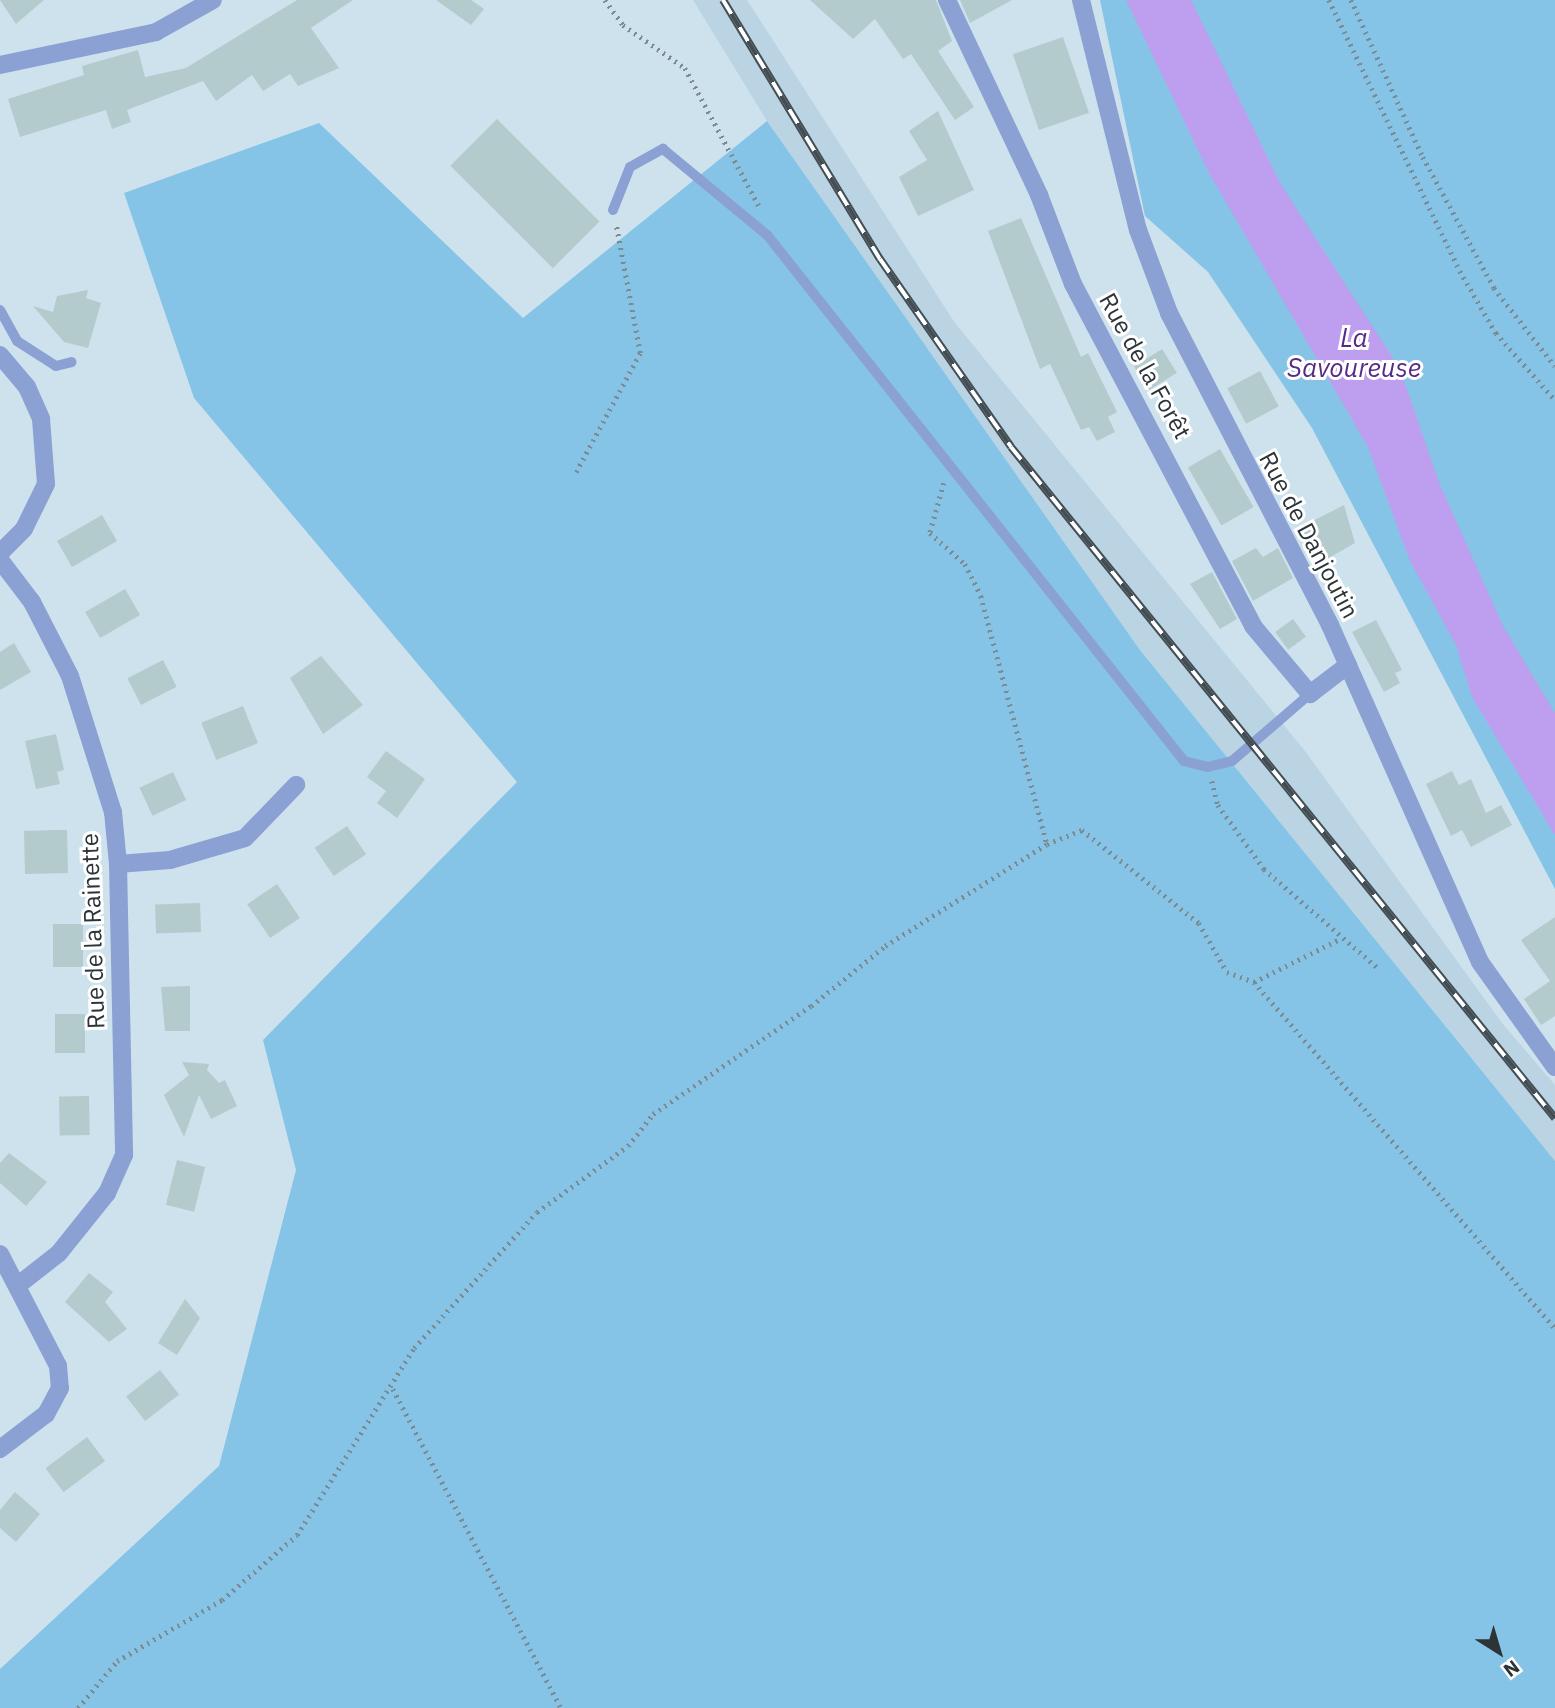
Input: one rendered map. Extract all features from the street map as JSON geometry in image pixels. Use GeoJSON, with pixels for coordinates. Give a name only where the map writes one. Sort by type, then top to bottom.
{"type":"FeatureCollection","features":[{"type":"Feature","properties":{"kind":"street"},"geometry":{"type":"LineString","coordinates":[[0,65],[156,32],[213,0]]}},
{"type":"Feature","properties":{"kind":"street","name":"Rue de la Forêt"},"geometry":{"type":"LineString","coordinates":[[947,0],[1092,322],[1253,626],[1310,694]]}},
{"type":"Feature","properties":{"kind":"street","name":"Rue de Danjoutin"},"geometry":{"type":"LineString","coordinates":[[1081,0],[1151,271],[1210,401],[1348,665],[1475,952],[1555,1067]]}},
{"type":"Feature","properties":{"kind":"street"},"geometry":{"type":"LineString","coordinates":[[0,355],[27,387],[41,419],[46,484],[24,529],[0,553]]}},
{"type":"Feature","properties":{"kind":"street","name":"Rue de la Rainette"},"geometry":{"type":"LineString","coordinates":[[0,559],[32,602],[70,676],[110,801],[118,864],[124,1155],[107,1193],[67,1243],[17,1286]]}},
{"type":"Feature","properties":{"kind":"street"},"geometry":{"type":"LineString","coordinates":[[1310,694],[1348,665]]}},
{"type":"Feature","properties":{"kind":"street"},"geometry":{"type":"LineString","coordinates":[[118,864],[170,860],[245,838],[296,785]]}},
{"type":"Feature","properties":{"kind":"street"},"geometry":{"type":"LineString","coordinates":[[0,1254],[58,1366],[60,1388],[46,1414],[0,1449]]}},
{"type":"Feature","properties":{"kind":"lane"},"geometry":{"type":"LineString","coordinates":[[613,210],[631,167],[663,149],[768,236],[950,469],[1100,650],[1164,742],[1184,761],[1208,767],[1244,754],[1310,694]]}},
{"type":"Feature","properties":{"kind":"lane"},"geometry":{"type":"LineString","coordinates":[[0,310],[17,341],[56,366],[72,362]]}},
{"type":"Feature","properties":{"kind":"path"},"geometry":{"type":"LineString","coordinates":[[605,0],[623,25],[685,68],[755,191],[768,236]]}},
{"type":"Feature","properties":{"kind":"path"},"geometry":{"type":"LineString","coordinates":[[1329,0],[1460,271],[1496,333],[1555,400]]}},
{"type":"Feature","properties":{"kind":"path"},"geometry":{"type":"LineString","coordinates":[[1351,0],[1423,157],[1494,288],[1555,366]]}},
{"type":"Feature","properties":{"kind":"path"},"geometry":{"type":"LineString","coordinates":[[576,472],[640,353],[613,210]]}},
{"type":"Feature","properties":{"kind":"path"},"geometry":{"type":"LineString","coordinates":[[950,469],[930,533],[965,564],[981,596],[1047,844]]}},
{"type":"Feature","properties":{"kind":"path"},"geometry":{"type":"LineString","coordinates":[[1208,767],[1218,805],[1237,836],[1342,939],[1379,969]]}},
{"type":"Feature","properties":{"kind":"path"},"geometry":{"type":"LineString","coordinates":[[78,1708],[117,1661],[222,1600],[297,1535],[320,1490],[393,1389],[414,1348],[537,1212],[628,1146],[653,1114],[811,1006],[885,946],[1047,844],[1082,830],[1199,923],[1227,972],[1254,982],[1555,1328]]}},
{"type":"Feature","properties":{"kind":"path"},"geometry":{"type":"LineString","coordinates":[[1254,982],[1342,939]]}},
{"type":"Feature","properties":{"kind":"path"},"geometry":{"type":"LineString","coordinates":[[393,1389],[561,1708]]}},
{"type":"Feature","properties":{"kind":"shaded area"},"geometry":{"type":"Polygon","coordinates":[[[693,0],[747,0],[955,323],[1305,751],[1502,1023],[1555,1085],[1555,1161],[1140,650],[767,121],[693,0]]]}},
{"type":"Feature","properties":{"kind":"shaded area"},"geometry":{"type":"Polygon","coordinates":[[[1100,0],[1555,0],[1555,889],[1312,428],[1208,272],[1145,216],[1100,0]]]}},
{"type":"Feature","properties":{"kind":"shaded area"},"geometry":{"type":"Polygon","coordinates":[[[767,121],[1140,650],[1555,1161],[1555,1708],[0,1708],[0,1669],[219,1466],[296,1170],[263,1040],[517,782],[194,398],[124,193],[319,123],[523,318],[767,121]]]}},
{"type":"Feature","properties":{"kind":"water","name":"La Savoureuse"},"geometry":{"type":"Polygon","coordinates":[[[1126,0],[1191,0],[1280,183],[1400,369],[1440,485],[1503,626],[1555,713],[1555,835],[1472,697],[1456,645],[1410,561],[1368,447],[1209,173],[1126,0]]]}},
{"type":"Feature","properties":{"kind":"building"},"geometry":{"type":"Polygon","coordinates":[[[0,0],[44,0],[16,24],[0,0]]]}},
{"type":"Feature","properties":{"kind":"building"},"geometry":{"type":"Polygon","coordinates":[[[297,0],[353,0],[311,28],[339,68],[298,86],[290,74],[263,91],[252,75],[216,101],[203,81],[127,110],[131,122],[112,129],[106,110],[20,137],[8,99],[84,75],[82,66],[138,50],[145,77],[186,68],[297,0]]]}},
{"type":"Feature","properties":{"kind":"building"},"geometry":{"type":"Polygon","coordinates":[[[436,0],[471,0],[484,9],[471,25],[436,0]]]}},
{"type":"Feature","properties":{"kind":"building"},"geometry":{"type":"Polygon","coordinates":[[[810,0],[936,0],[952,41],[938,51],[974,107],[955,120],[911,54],[903,59],[875,19],[853,39],[810,0]]]}},
{"type":"Feature","properties":{"kind":"building"},"geometry":{"type":"Polygon","coordinates":[[[960,0],[1012,0],[970,23],[960,0]]]}},
{"type":"Feature","properties":{"kind":"building"},"geometry":{"type":"Polygon","coordinates":[[[1063,37],[1089,113],[1039,130],[1013,54],[1063,37]]]}},
{"type":"Feature","properties":{"kind":"building"},"geometry":{"type":"Polygon","coordinates":[[[938,111],[974,190],[918,216],[899,177],[927,160],[909,131],[938,111]]]}},
{"type":"Feature","properties":{"kind":"building"},"geometry":{"type":"Polygon","coordinates":[[[497,119],[600,222],[553,268],[450,166],[497,119]]]}},
{"type":"Feature","properties":{"kind":"building"},"geometry":{"type":"Polygon","coordinates":[[[1021,218],[1081,357],[1088,353],[1117,412],[1108,417],[1115,432],[1097,441],[1089,427],[1081,430],[1050,364],[1040,369],[988,231],[1021,218]]]}},
{"type":"Feature","properties":{"kind":"building"},"geometry":{"type":"Polygon","coordinates":[[[88,290],[86,298],[101,303],[88,348],[64,342],[33,306],[53,312],[57,296],[88,290]]]}},
{"type":"Feature","properties":{"kind":"building"},"geometry":{"type":"Polygon","coordinates":[[[1162,349],[1177,373],[1149,390],[1134,366],[1162,349]]]}},
{"type":"Feature","properties":{"kind":"building"},"geometry":{"type":"Polygon","coordinates":[[[1260,371],[1279,406],[1246,424],[1227,388],[1260,371]]]}},
{"type":"Feature","properties":{"kind":"building"},"geometry":{"type":"Polygon","coordinates":[[[1220,449],[1254,507],[1221,526],[1188,468],[1220,449]]]}},
{"type":"Feature","properties":{"kind":"building"},"geometry":{"type":"Polygon","coordinates":[[[1344,505],[1355,543],[1313,567],[1297,529],[1344,505]]]}},
{"type":"Feature","properties":{"kind":"building"},"geometry":{"type":"Polygon","coordinates":[[[102,515],[117,541],[72,567],[57,541],[102,515]]]}},
{"type":"Feature","properties":{"kind":"building"},"geometry":{"type":"Polygon","coordinates":[[[1256,548],[1263,557],[1278,548],[1293,578],[1253,601],[1232,561],[1256,548]]]}},
{"type":"Feature","properties":{"kind":"building"},"geometry":{"type":"Polygon","coordinates":[[[1212,572],[1237,619],[1220,629],[1190,584],[1212,572]]]}},
{"type":"Feature","properties":{"kind":"building"},"geometry":{"type":"Polygon","coordinates":[[[125,589],[140,615],[100,638],[85,612],[125,589]]]}},
{"type":"Feature","properties":{"kind":"building"},"geometry":{"type":"Polygon","coordinates":[[[1293,619],[1306,637],[1288,650],[1275,632],[1293,619]]]}},
{"type":"Feature","properties":{"kind":"building"},"geometry":{"type":"Polygon","coordinates":[[[1376,620],[1402,670],[1395,673],[1400,683],[1384,692],[1352,632],[1376,620]]]}},
{"type":"Feature","properties":{"kind":"building"},"geometry":{"type":"Polygon","coordinates":[[[14,643],[31,672],[0,690],[0,652],[14,643]]]}},
{"type":"Feature","properties":{"kind":"building"},"geometry":{"type":"Polygon","coordinates":[[[321,656],[363,705],[323,734],[290,678],[321,656]]]}},
{"type":"Feature","properties":{"kind":"building"},"geometry":{"type":"Polygon","coordinates":[[[163,660],[177,687],[141,705],[127,678],[163,660]]]}},
{"type":"Feature","properties":{"kind":"building"},"geometry":{"type":"Polygon","coordinates":[[[243,706],[258,743],[216,760],[201,723],[243,706]]]}},
{"type":"Feature","properties":{"kind":"building"},"geometry":{"type":"Polygon","coordinates":[[[56,734],[64,770],[57,772],[60,784],[36,789],[25,741],[56,734]]]}},
{"type":"Feature","properties":{"kind":"building"},"geometry":{"type":"Polygon","coordinates":[[[386,751],[425,779],[397,818],[377,803],[386,791],[367,777],[386,751]]]}},
{"type":"Feature","properties":{"kind":"building"},"geometry":{"type":"Polygon","coordinates":[[[1452,771],[1459,785],[1471,779],[1486,813],[1501,805],[1512,825],[1471,847],[1462,830],[1451,836],[1426,784],[1452,771]]]}},
{"type":"Feature","properties":{"kind":"building"},"geometry":{"type":"Polygon","coordinates":[[[173,772],[186,800],[153,816],[139,788],[173,772]]]}},
{"type":"Feature","properties":{"kind":"building"},"geometry":{"type":"Polygon","coordinates":[[[347,826],[366,854],[334,876],[315,848],[347,826]]]}},
{"type":"Feature","properties":{"kind":"building"},"geometry":{"type":"Polygon","coordinates":[[[67,830],[68,873],[25,874],[24,831],[67,830]]]}},
{"type":"Feature","properties":{"kind":"building"},"geometry":{"type":"Polygon","coordinates":[[[277,884],[300,918],[270,938],[247,904],[277,884]]]}},
{"type":"Feature","properties":{"kind":"building"},"geometry":{"type":"Polygon","coordinates":[[[200,903],[201,932],[156,934],[155,905],[200,903]]]}},
{"type":"Feature","properties":{"kind":"building"},"geometry":{"type":"Polygon","coordinates":[[[1555,917],[1555,1016],[1541,1025],[1524,999],[1550,981],[1521,940],[1555,917]]]}},
{"type":"Feature","properties":{"kind":"building"},"geometry":{"type":"Polygon","coordinates":[[[53,924],[83,924],[83,967],[53,967],[53,924]]]}},
{"type":"Feature","properties":{"kind":"building"},"geometry":{"type":"Polygon","coordinates":[[[190,986],[190,1031],[165,1031],[161,987],[190,986]]]}},
{"type":"Feature","properties":{"kind":"building"},"geometry":{"type":"Polygon","coordinates":[[[55,1014],[85,1014],[85,1053],[55,1053],[55,1014]]]}},
{"type":"Feature","properties":{"kind":"building"},"geometry":{"type":"Polygon","coordinates":[[[182,1062],[209,1064],[207,1070],[219,1083],[225,1080],[237,1106],[211,1119],[199,1095],[184,1137],[164,1095],[189,1075],[182,1062]]]}},
{"type":"Feature","properties":{"kind":"building"},"geometry":{"type":"Polygon","coordinates":[[[89,1096],[90,1135],[60,1136],[59,1097],[89,1096]]]}},
{"type":"Feature","properties":{"kind":"building"},"geometry":{"type":"Polygon","coordinates":[[[9,1153],[47,1182],[26,1206],[0,1183],[0,1163],[9,1153]]]}},
{"type":"Feature","properties":{"kind":"building"},"geometry":{"type":"Polygon","coordinates":[[[177,1160],[205,1167],[194,1212],[166,1205],[177,1160]]]}},
{"type":"Feature","properties":{"kind":"building"},"geometry":{"type":"Polygon","coordinates":[[[89,1273],[113,1292],[105,1302],[127,1329],[109,1342],[65,1302],[89,1273]]]}},
{"type":"Feature","properties":{"kind":"building"},"geometry":{"type":"Polygon","coordinates":[[[185,1299],[200,1318],[177,1355],[158,1343],[185,1299]]]}},
{"type":"Feature","properties":{"kind":"building"},"geometry":{"type":"Polygon","coordinates":[[[160,1370],[179,1394],[145,1421],[126,1396],[160,1370]]]}},
{"type":"Feature","properties":{"kind":"building"},"geometry":{"type":"Polygon","coordinates":[[[87,1437],[105,1461],[64,1492],[45,1468],[87,1437]]]}},
{"type":"Feature","properties":{"kind":"building"},"geometry":{"type":"Polygon","coordinates":[[[15,1492],[40,1514],[16,1542],[0,1528],[0,1510],[15,1492]]]}},
{"type":"Feature","properties":{"kind":"railway"},"geometry":{"type":"LineString","coordinates":[[723,0],[880,259],[1011,447],[1555,1118]]}}]}
